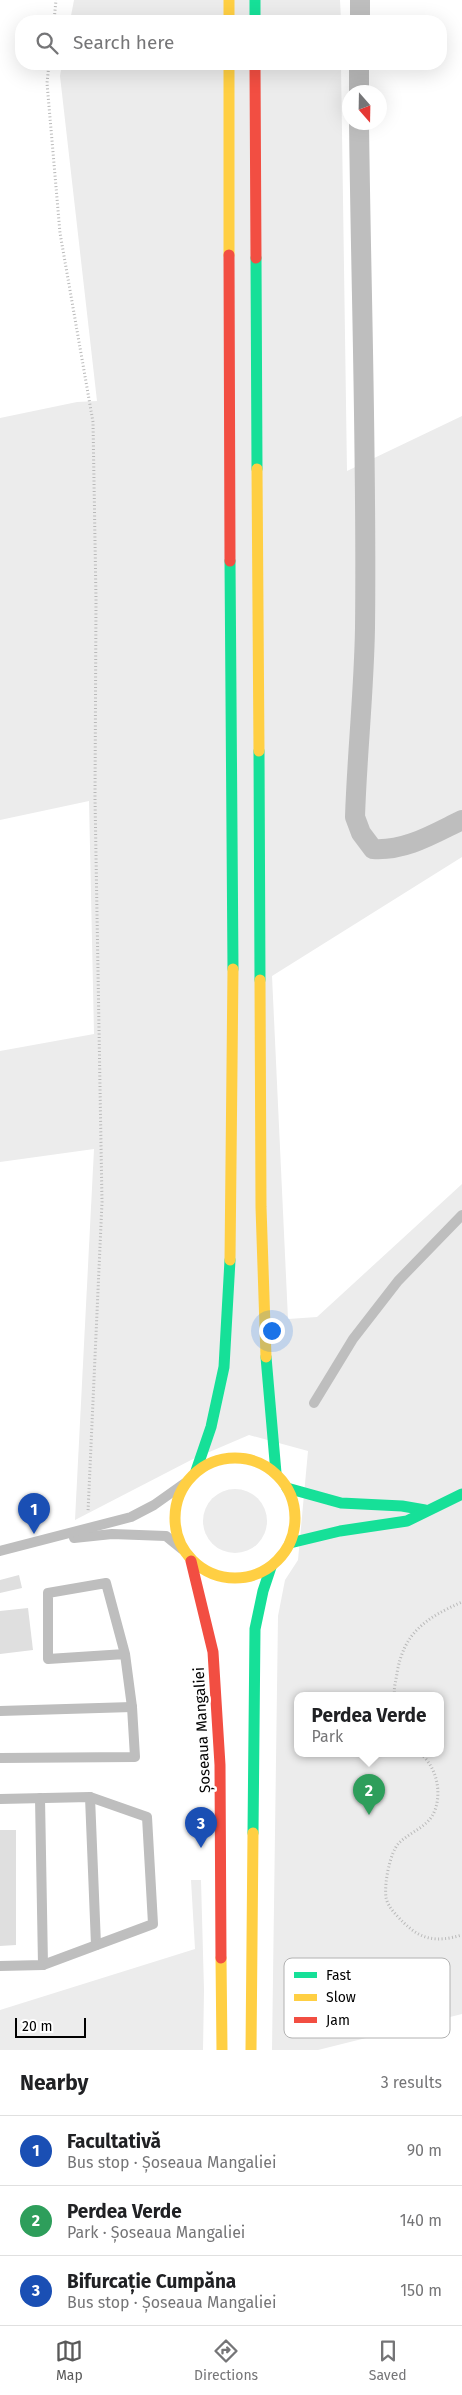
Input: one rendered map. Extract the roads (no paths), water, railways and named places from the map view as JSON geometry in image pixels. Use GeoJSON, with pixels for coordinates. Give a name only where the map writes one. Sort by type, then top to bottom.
{"type":"FeatureCollection","features":[{"type":"Feature","properties":{"kind":"main road"},"geometry":{"type":"LineString","coordinates":[[229,0],[229,15]]}},
{"type":"Feature","properties":{"kind":"main road"},"geometry":{"type":"LineString","coordinates":[[255,0],[255,15]]}},
{"type":"Feature","properties":{"kind":"main road"},"geometry":{"type":"LineString","coordinates":[[196,1471],[211,1427],[224,1367],[228,1338],[230,1271],[233,946],[229,512],[229,70]]}},
{"type":"Feature","properties":{"kind":"main road"},"geometry":{"type":"LineString","coordinates":[[255,70],[261,1207],[264,1334],[276,1473]]}},
{"type":"Feature","properties":{"kind":"main road"},"geometry":{"type":"LineString","coordinates":[[251,2050],[255,1629],[263,1591],[271,1567],[290,1543],[295,1527],[295,1509],[287,1488],[276,1473],[259,1462],[240,1457],[216,1460],[196,1471],[185,1483],[176,1500],[174,1518],[177,1536],[182,1549],[191,1561],[206,1572],[220,1577],[240,1578],[257,1575],[271,1567]]}},
{"type":"Feature","properties":{"kind":"main road"},"geometry":{"type":"LineString","coordinates":[[287,1488],[342,1503],[402,1506],[426,1510]]}},
{"type":"Feature","properties":{"kind":"main road"},"geometry":{"type":"LineString","coordinates":[[290,1543],[340,1531],[406,1521],[462,1494]]}},
{"type":"Feature","properties":{"kind":"main road","name":"Șoseaua Mangaliei"},"geometry":{"type":"LineString","coordinates":[[191,1561],[214,1652],[220,1765],[222,2050]]}},
{"type":"Feature","properties":{"kind":"street"},"geometry":{"type":"LineString","coordinates":[[360,0],[360,15]]}},
{"type":"Feature","properties":{"kind":"street"},"geometry":{"type":"LineString","coordinates":[[359,70],[359,85]]}},
{"type":"Feature","properties":{"kind":"street"},"geometry":{"type":"LineString","coordinates":[[359,130],[360,283],[365,430],[365,630],[355,817],[361,833],[373,849],[390,850],[407,846],[462,820]]}},
{"type":"Feature","properties":{"kind":"lane"},"geometry":{"type":"LineString","coordinates":[[314,1403],[353,1339],[398,1281],[462,1215]]}},
{"type":"Feature","properties":{"kind":"lane"},"geometry":{"type":"LineString","coordinates":[[0,1551],[46,1541],[131,1517],[154,1505],[185,1483]]}},
{"type":"Feature","properties":{"kind":"lane"},"geometry":{"type":"LineString","coordinates":[[46,1541],[112,1534],[144,1534],[166,1536],[182,1549]]}},
{"type":"Feature","properties":{"kind":"lane"},"geometry":{"type":"LineString","coordinates":[[0,1758],[135,1757],[132,1707],[125,1654],[106,1583],[48,1593],[48,1659],[125,1654]]}},
{"type":"Feature","properties":{"kind":"lane"},"geometry":{"type":"LineString","coordinates":[[0,1712],[132,1707]]}},
{"type":"Feature","properties":{"kind":"lane"},"geometry":{"type":"LineString","coordinates":[[90,1797],[96,1945]]}},
{"type":"Feature","properties":{"kind":"lane"},"geometry":{"type":"LineString","coordinates":[[0,1799],[90,1797],[147,1817],[153,1924],[43,1965],[0,1966]]}},
{"type":"Feature","properties":{"kind":"lane"},"geometry":{"type":"LineString","coordinates":[[40,1798],[43,1965]]}},
{"type":"Feature","properties":{"kind":"place","name":"Facultativă"},"geometry":{"type":"Point","coordinates":[34,1534]}},
{"type":"Feature","properties":{"kind":"place","name":"Perdea Verde"},"geometry":{"type":"Point","coordinates":[369,1815]}},
{"type":"Feature","properties":{"kind":"place","name":"Bifurcație Cumpăna"},"geometry":{"type":"Point","coordinates":[201,1848]}}]}
